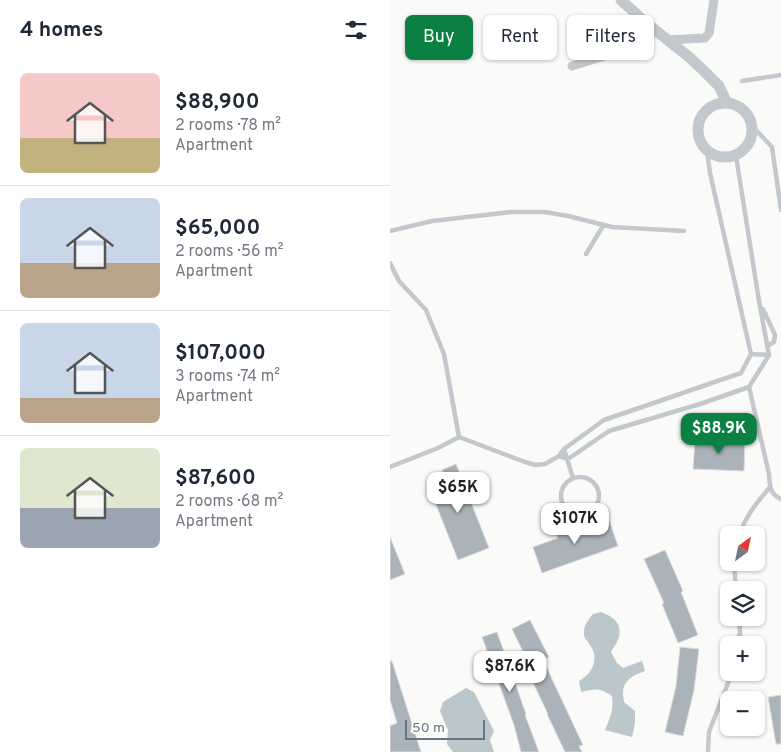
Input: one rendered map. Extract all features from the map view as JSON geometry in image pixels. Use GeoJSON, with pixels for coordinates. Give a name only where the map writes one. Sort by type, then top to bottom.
{"type":"FeatureCollection","features":[{"type":"Feature","properties":{"kind":"street"},"geometry":{"type":"LineString","coordinates":[[621,0],[637,15]]}},
{"type":"Feature","properties":{"kind":"street"},"geometry":{"type":"LineString","coordinates":[[668,40],[705,38],[709,33],[714,0]]}},
{"type":"Feature","properties":{"kind":"street"},"geometry":{"type":"LineString","coordinates":[[654,29],[689,57],[719,86],[727,103]]}},
{"type":"Feature","properties":{"kind":"street"},"geometry":{"type":"LineString","coordinates":[[572,66],[592,60]]}},
{"type":"Feature","properties":{"kind":"street"},"geometry":{"type":"LineString","coordinates":[[718,104],[736,105],[746,112],[752,126],[752,133],[747,146],[736,156],[729,158],[721,158],[707,151],[699,140],[700,120],[708,109],[718,104]]}},
{"type":"Feature","properties":{"kind":"lane"},"geometry":{"type":"LineString","coordinates":[[742,82],[781,75]]}},
{"type":"Feature","properties":{"kind":"lane"},"geometry":{"type":"LineString","coordinates":[[752,126],[772,147],[781,210]]}},
{"type":"Feature","properties":{"kind":"lane"},"geometry":{"type":"LineString","coordinates":[[390,467],[438,448],[459,437],[535,465],[544,464],[559,456],[564,449],[604,420],[742,373],[751,354],[710,173],[707,151]]}},
{"type":"Feature","properties":{"kind":"lane"},"geometry":{"type":"LineString","coordinates":[[568,459],[609,431],[700,404],[748,387],[769,355],[736,156]]}},
{"type":"Feature","properties":{"kind":"lane"},"geometry":{"type":"LineString","coordinates":[[390,231],[432,222],[511,212],[545,212],[568,216],[603,226],[626,229],[684,231]]}},
{"type":"Feature","properties":{"kind":"lane"},"geometry":{"type":"LineString","coordinates":[[586,254],[603,226]]}},
{"type":"Feature","properties":{"kind":"lane"},"geometry":{"type":"LineString","coordinates":[[390,263],[399,282],[426,310],[444,354],[459,437]]}},
{"type":"Feature","properties":{"kind":"lane"},"geometry":{"type":"LineString","coordinates":[[759,301],[775,335],[774,342],[767,346]]}},
{"type":"Feature","properties":{"kind":"lane"},"geometry":{"type":"LineString","coordinates":[[751,354],[769,355]]}},
{"type":"Feature","properties":{"kind":"lane"},"geometry":{"type":"LineString","coordinates":[[748,387],[769,474],[770,488],[774,495],[781,499]]}},
{"type":"Feature","properties":{"kind":"lane"},"geometry":{"type":"LineString","coordinates":[[604,420],[609,431]]}},
{"type":"Feature","properties":{"kind":"lane"},"geometry":{"type":"LineString","coordinates":[[588,431],[593,441]]}},
{"type":"Feature","properties":{"kind":"lane"},"geometry":{"type":"LineString","coordinates":[[564,449],[573,478]]}},
{"type":"Feature","properties":{"kind":"lane"},"geometry":{"type":"LineString","coordinates":[[559,456],[568,459]]}},
{"type":"Feature","properties":{"kind":"lane"},"geometry":{"type":"LineString","coordinates":[[587,477],[597,486],[600,499],[594,511],[581,516],[568,512],[561,500],[563,487],[573,478],[587,477]]}},
{"type":"Feature","properties":{"kind":"lane"},"geometry":{"type":"LineString","coordinates":[[742,526],[750,512],[770,488]]}},
{"type":"Feature","properties":{"kind":"lane"},"geometry":{"type":"LineString","coordinates":[[708,752],[709,732],[728,681]]}},
{"type":"Feature","properties":{"kind":"shaded area"},"geometry":{"type":"Polygon","coordinates":[[[601,612],[613,618],[619,627],[618,639],[611,652],[617,663],[623,668],[642,661],[645,671],[630,678],[624,685],[623,690],[624,702],[635,711],[632,737],[605,730],[612,709],[612,696],[604,691],[597,690],[581,692],[579,681],[591,670],[594,661],[593,650],[585,637],[584,629],[593,614],[601,612]]]}},
{"type":"Feature","properties":{"kind":"shaded area"},"geometry":{"type":"Polygon","coordinates":[[[466,688],[474,692],[494,731],[490,740],[494,752],[453,752],[447,744],[448,730],[440,711],[443,702],[466,688]]]}},
{"type":"Feature","properties":{"kind":"building"},"geometry":{"type":"Polygon","coordinates":[[[695,439],[745,441],[744,471],[693,469],[695,439]]]}},
{"type":"Feature","properties":{"kind":"building"},"geometry":{"type":"Polygon","coordinates":[[[456,464],[489,548],[458,560],[427,482],[444,476],[442,470],[456,464]]]}},
{"type":"Feature","properties":{"kind":"building"},"geometry":{"type":"Polygon","coordinates":[[[609,520],[618,546],[542,573],[533,547],[558,538],[554,530],[580,522],[583,530],[609,520]]]}},
{"type":"Feature","properties":{"kind":"building"},"geometry":{"type":"Polygon","coordinates":[[[390,537],[405,574],[390,580],[390,537]]]}},
{"type":"Feature","properties":{"kind":"building"},"geometry":{"type":"Polygon","coordinates":[[[665,550],[683,591],[681,592],[698,635],[678,643],[662,604],[664,603],[644,559],[665,550]]]}},
{"type":"Feature","properties":{"kind":"building"},"geometry":{"type":"Polygon","coordinates":[[[530,620],[549,657],[543,660],[583,745],[579,746],[582,752],[565,752],[527,670],[531,668],[512,629],[530,620]]]}},
{"type":"Feature","properties":{"kind":"building"},"geometry":{"type":"Polygon","coordinates":[[[497,632],[539,752],[521,752],[514,725],[482,637],[497,632]]]}},
{"type":"Feature","properties":{"kind":"building"},"geometry":{"type":"Polygon","coordinates":[[[680,647],[699,649],[694,690],[683,736],[665,732],[676,686],[680,647]]]}},
{"type":"Feature","properties":{"kind":"building"},"geometry":{"type":"Polygon","coordinates":[[[390,661],[392,661],[421,752],[390,752],[390,726],[397,723],[390,700],[390,661]]]}},
{"type":"Feature","properties":{"kind":"building"},"geometry":{"type":"Polygon","coordinates":[[[781,695],[781,744],[776,744],[768,697],[781,695]]]}}]}
